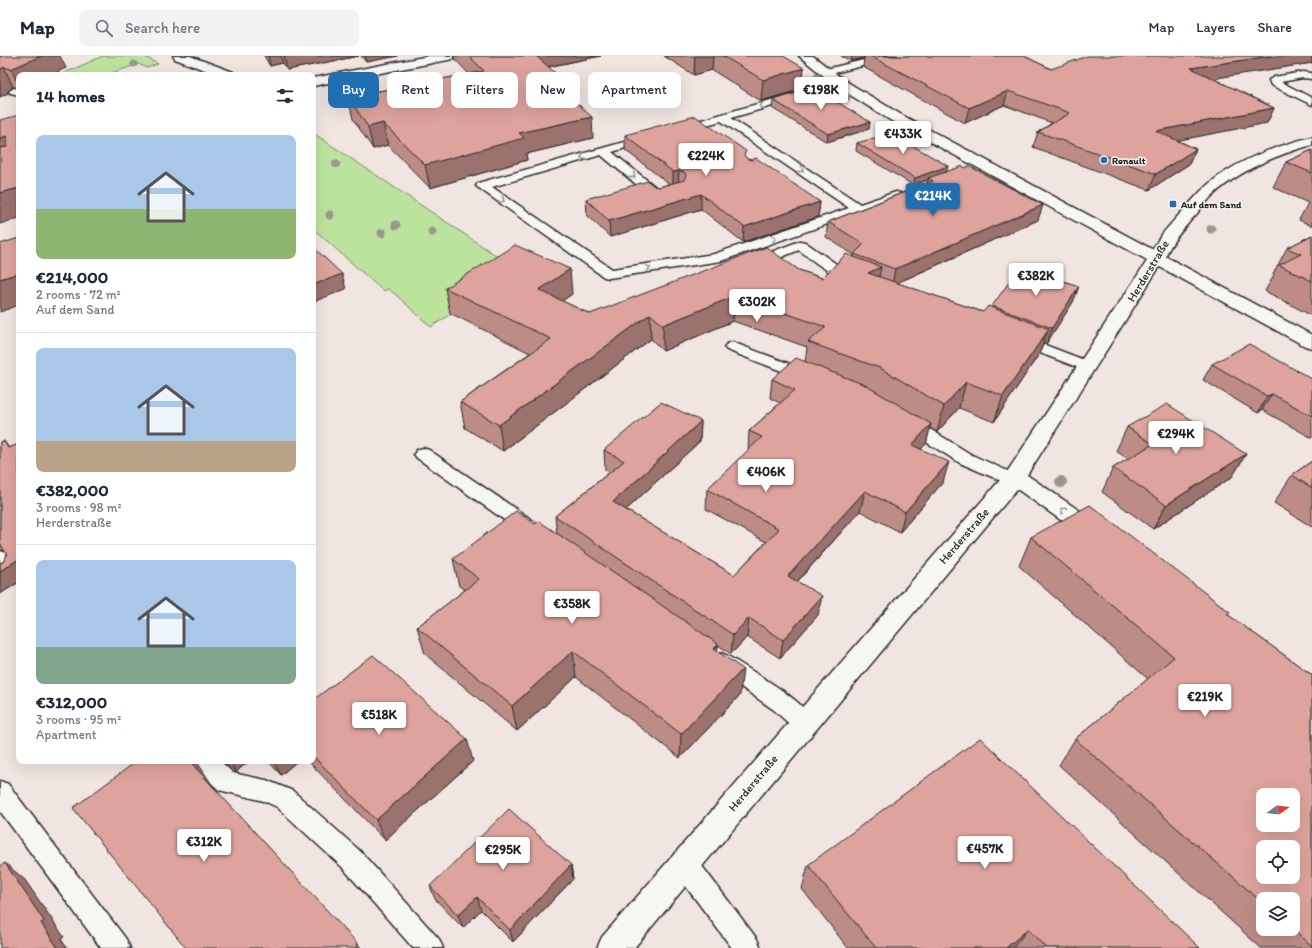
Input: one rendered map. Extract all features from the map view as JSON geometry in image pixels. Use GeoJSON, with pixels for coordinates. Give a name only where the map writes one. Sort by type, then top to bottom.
{"type":"FeatureCollection","features":[{"type":"Feature","properties":{"kind":"street"},"geometry":{"type":"LineString","coordinates":[[179,56],[221,72]]}},
{"type":"Feature","properties":{"kind":"street"},"geometry":{"type":"LineString","coordinates":[[316,81],[445,56]]}},
{"type":"Feature","properties":{"kind":"street"},"geometry":{"type":"LineString","coordinates":[[804,56],[840,83],[895,117],[1312,342]]}},
{"type":"Feature","properties":{"kind":"street","name":"Herderstraße"},"geometry":{"type":"LineString","coordinates":[[613,948],[1014,478],[1157,258],[1162,244],[1206,194],[1226,176],[1254,161],[1290,147],[1312,141]]}},
{"type":"Feature","properties":{"kind":"street"},"geometry":{"type":"LineString","coordinates":[[1014,478],[1112,545]]}},
{"type":"Feature","properties":{"kind":"lane"},"geometry":{"type":"LineString","coordinates":[[826,72],[892,56]]}},
{"type":"Feature","properties":{"kind":"lane"},"geometry":{"type":"LineString","coordinates":[[1312,76],[1303,75],[1274,80],[1275,84],[1312,102]]}},
{"type":"Feature","properties":{"kind":"lane"},"geometry":{"type":"LineString","coordinates":[[840,83],[482,186],[609,274],[716,258],[909,192]]}},
{"type":"Feature","properties":{"kind":"lane"},"geometry":{"type":"LineString","coordinates":[[722,117],[858,209]]}},
{"type":"Feature","properties":{"kind":"lane"},"geometry":{"type":"LineString","coordinates":[[603,151],[659,197],[671,193]]}},
{"type":"Feature","properties":{"kind":"lane"},"geometry":{"type":"LineString","coordinates":[[770,163],[784,159]]}},
{"type":"Feature","properties":{"kind":"lane"},"geometry":{"type":"LineString","coordinates":[[969,172],[983,165]]}},
{"type":"Feature","properties":{"kind":"lane"},"geometry":{"type":"LineString","coordinates":[[743,268],[800,245],[837,271],[866,282]]}},
{"type":"Feature","properties":{"kind":"lane"},"geometry":{"type":"LineString","coordinates":[[1004,335],[1087,366]]}},
{"type":"Feature","properties":{"kind":"lane"},"geometry":{"type":"LineString","coordinates":[[732,347],[824,382]]}},
{"type":"Feature","properties":{"kind":"lane"},"geometry":{"type":"LineString","coordinates":[[894,415],[966,459],[1014,478]]}},
{"type":"Feature","properties":{"kind":"lane"},"geometry":{"type":"LineString","coordinates":[[423,454],[548,541]]}},
{"type":"Feature","properties":{"kind":"lane"},"geometry":{"type":"LineString","coordinates":[[704,650],[782,703],[804,723]]}},
{"type":"Feature","properties":{"kind":"lane"},"geometry":{"type":"LineString","coordinates":[[206,764],[227,782],[266,791],[285,799],[351,859],[430,948]]}},
{"type":"Feature","properties":{"kind":"lane"},"geometry":{"type":"LineString","coordinates":[[0,792],[117,948]]}},
{"type":"Feature","properties":{"kind":"lane"},"geometry":{"type":"LineString","coordinates":[[684,863],[748,948]]}},
{"type":"Feature","properties":{"kind":"green space"},"geometry":{"type":"Polygon","coordinates":[[[103,56],[144,56],[158,64],[147,68],[138,64],[115,72],[67,72],[103,56]]]}},
{"type":"Feature","properties":{"kind":"green space"},"geometry":{"type":"Polygon","coordinates":[[[316,135],[518,270],[431,327],[395,294],[388,289],[383,291],[317,232],[316,135]]]}},
{"type":"Feature","properties":{"kind":"building"},"geometry":{"type":"Polygon","coordinates":[[[0,56],[41,56],[11,69],[4,67],[0,70],[0,56]]]}},
{"type":"Feature","properties":{"kind":"building"},"geometry":{"type":"Polygon","coordinates":[[[469,56],[536,56],[554,72],[526,72],[526,108],[580,108],[580,106],[592,117],[519,133],[524,138],[425,165],[383,123],[368,127],[355,108],[379,108],[379,91],[387,90],[387,108],[443,108],[443,79],[451,77],[451,108],[518,108],[518,72],[479,72],[484,71],[469,56]]]}},
{"type":"Feature","properties":{"kind":"building"},"geometry":{"type":"Polygon","coordinates":[[[723,56],[783,56],[804,68],[763,80],[723,56]]]}},
{"type":"Feature","properties":{"kind":"building"},"geometry":{"type":"Polygon","coordinates":[[[870,56],[1024,56],[1051,69],[1088,56],[1271,56],[1191,68],[1274,108],[1156,131],[1196,149],[1156,174],[1038,132],[1070,113],[1008,91],[969,108],[870,56]]]}},
{"type":"Feature","properties":{"kind":"building"},"geometry":{"type":"Polygon","coordinates":[[[814,88],[870,122],[828,134],[773,100],[814,88]]]}},
{"type":"Feature","properties":{"kind":"building"},"geometry":{"type":"Polygon","coordinates":[[[16,116],[16,189],[0,193],[0,148],[7,147],[7,136],[0,138],[0,120],[16,116]]]}},
{"type":"Feature","properties":{"kind":"building"},"geometry":{"type":"Polygon","coordinates":[[[695,116],[746,151],[744,155],[747,159],[752,160],[756,158],[820,202],[744,227],[701,194],[609,221],[586,199],[648,181],[654,186],[659,187],[684,180],[686,175],[684,172],[673,172],[625,135],[695,116]]]}},
{"type":"Feature","properties":{"kind":"building"},"geometry":{"type":"Polygon","coordinates":[[[891,133],[948,166],[915,178],[857,143],[891,133]]]}},
{"type":"Feature","properties":{"kind":"building"},"geometry":{"type":"Polygon","coordinates":[[[1312,150],[1312,173],[1286,162],[1312,150]]]}},
{"type":"Feature","properties":{"kind":"building"},"geometry":{"type":"Polygon","coordinates":[[[963,166],[965,168],[969,166],[1043,205],[895,269],[854,254],[864,244],[828,222],[933,181],[928,178],[963,166]]]}},
{"type":"Feature","properties":{"kind":"building"},"geometry":{"type":"Polygon","coordinates":[[[1312,235],[1312,281],[1279,265],[1301,254],[1287,248],[1312,235]]]}},
{"type":"Feature","properties":{"kind":"building"},"geometry":{"type":"Polygon","coordinates":[[[16,239],[16,274],[0,279],[0,244],[16,239]]]}},
{"type":"Feature","properties":{"kind":"building"},"geometry":{"type":"Polygon","coordinates":[[[515,245],[570,269],[539,290],[590,314],[766,247],[799,270],[822,278],[846,254],[881,267],[868,273],[983,312],[988,306],[1049,329],[1003,396],[966,382],[944,406],[880,368],[808,342],[826,327],[735,296],[663,325],[650,314],[499,425],[460,402],[551,339],[445,288],[515,245]]]}},
{"type":"Feature","properties":{"kind":"building"},"geometry":{"type":"Polygon","coordinates":[[[316,250],[342,274],[316,284],[316,250]]]}},
{"type":"Feature","properties":{"kind":"building"},"geometry":{"type":"Polygon","coordinates":[[[1020,267],[1079,286],[1052,328],[992,306],[1020,267]]]}},
{"type":"Feature","properties":{"kind":"building"},"geometry":{"type":"Polygon","coordinates":[[[1249,344],[1312,379],[1312,416],[1272,394],[1267,396],[1212,364],[1249,344]]]}},
{"type":"Feature","properties":{"kind":"building"},"geometry":{"type":"Polygon","coordinates":[[[796,358],[865,385],[931,424],[912,445],[949,462],[905,512],[865,491],[788,576],[822,596],[783,640],[749,618],[733,635],[555,516],[624,461],[604,450],[661,402],[701,421],[613,502],[734,575],[779,529],[707,489],[762,437],[749,431],[795,390],[772,379],[796,358]]]}},
{"type":"Feature","properties":{"kind":"building"},"geometry":{"type":"Polygon","coordinates":[[[1167,404],[1246,454],[1166,505],[1113,468],[1153,444],[1127,427],[1167,404]]]}},
{"type":"Feature","properties":{"kind":"building"},"geometry":{"type":"Polygon","coordinates":[[[4,441],[8,448],[16,445],[16,561],[0,571],[0,563],[3,562],[7,555],[0,543],[0,442],[4,441]]]}},
{"type":"Feature","properties":{"kind":"building"},"geometry":{"type":"Polygon","coordinates":[[[1312,461],[1312,488],[1292,475],[1312,461]]]}},
{"type":"Feature","properties":{"kind":"building"},"geometry":{"type":"Polygon","coordinates":[[[1090,505],[1230,612],[1227,614],[1312,675],[1312,946],[1300,935],[1300,892],[1256,892],[1256,897],[1075,739],[1174,657],[1031,537],[1090,505]]]}},
{"type":"Feature","properties":{"kind":"building"},"geometry":{"type":"Polygon","coordinates":[[[516,511],[535,524],[539,521],[718,644],[714,649],[743,669],[681,734],[573,651],[512,706],[417,627],[479,579],[453,559],[516,511]]]}},
{"type":"Feature","properties":{"kind":"building"},"geometry":{"type":"Polygon","coordinates":[[[373,655],[467,739],[376,820],[316,759],[316,698],[373,655]]]}},
{"type":"Feature","properties":{"kind":"building"},"geometry":{"type":"Polygon","coordinates":[[[980,738],[1200,948],[1046,948],[1028,929],[1006,948],[876,948],[808,865],[980,738]]]}},
{"type":"Feature","properties":{"kind":"building"},"geometry":{"type":"Polygon","coordinates":[[[133,764],[194,764],[193,765],[358,944],[355,948],[186,948],[73,808],[133,764]]]}},
{"type":"Feature","properties":{"kind":"building"},"geometry":{"type":"Polygon","coordinates":[[[509,809],[571,865],[510,930],[477,897],[458,915],[430,886],[509,809]]]}},
{"type":"Feature","properties":{"kind":"building"},"geometry":{"type":"Polygon","coordinates":[[[5,863],[44,921],[41,923],[58,948],[0,948],[0,866],[5,863]]]}},
{"type":"Feature","properties":{"kind":"place","name":"Renault"},"geometry":{"type":"Point","coordinates":[1104,160]}},
{"type":"Feature","properties":{"kind":"place","name":"Auf dem Sand"},"geometry":{"type":"Point","coordinates":[1173,204]}}]}
